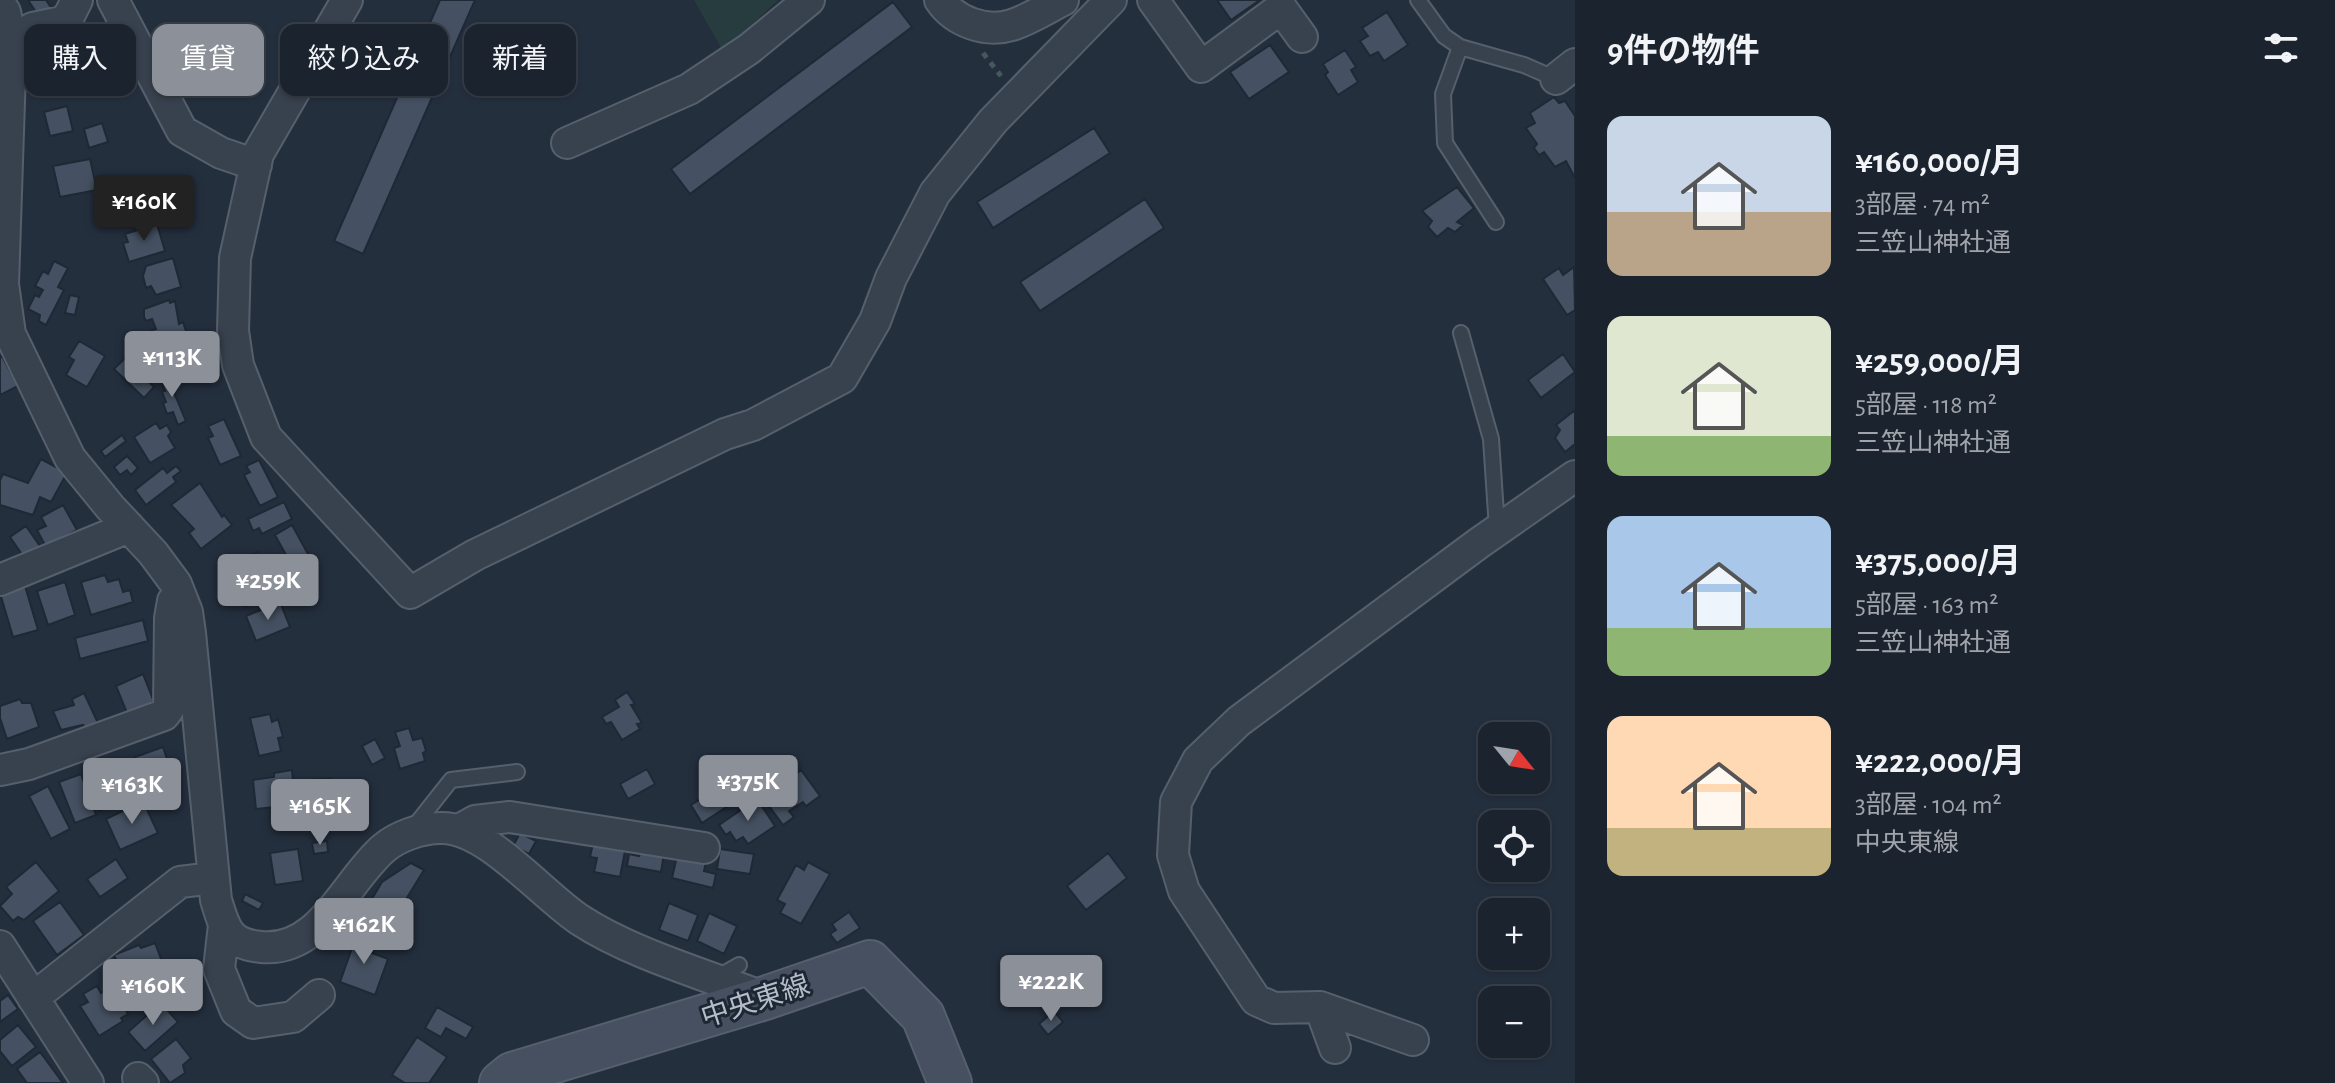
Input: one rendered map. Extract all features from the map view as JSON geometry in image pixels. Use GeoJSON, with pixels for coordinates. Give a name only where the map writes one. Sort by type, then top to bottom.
{"type":"FeatureCollection","features":[{"type":"Feature","properties":{"kind":"main road","name":"中央東線"},"geometry":{"type":"LineString","coordinates":[[501,1083],[512,1074],[765,998],[870,962],[923,1016],[950,1083]]}},
{"type":"Feature","properties":{"kind":"street"},"geometry":{"type":"LineString","coordinates":[[11,40],[33,28],[62,22],[69,16],[77,0]]}},
{"type":"Feature","properties":{"kind":"street"},"geometry":{"type":"LineString","coordinates":[[113,0],[182,131],[221,153],[256,165]]}},
{"type":"Feature","properties":{"kind":"street"},"geometry":{"type":"LineString","coordinates":[[347,0],[258,154],[235,258],[233,331],[238,365],[266,437],[410,593],[475,555],[725,434],[753,425],[842,378],[875,321],[891,278],[935,193],[1016,96],[1111,0]]}},
{"type":"Feature","properties":{"kind":"street"},"geometry":{"type":"LineString","coordinates":[[567,143],[689,89],[749,49],[809,0]]}},
{"type":"Feature","properties":{"kind":"street"},"geometry":{"type":"LineString","coordinates":[[940,0],[946,9],[972,26],[1011,25],[1063,0]]}},
{"type":"Feature","properties":{"kind":"street"},"geometry":{"type":"LineString","coordinates":[[1153,0],[1201,67],[1281,8],[1302,37]]}},
{"type":"Feature","properties":{"kind":"street"},"geometry":{"type":"LineString","coordinates":[[0,4],[5,12],[11,40],[4,95],[5,336],[70,458],[176,584],[187,612],[216,900],[224,925],[235,940],[244,945],[266,948],[291,943],[315,928],[385,846],[408,835],[441,827],[459,830],[491,847],[581,921],[623,943],[727,972],[765,998]]}},
{"type":"Feature","properties":{"kind":"street"},"geometry":{"type":"LineString","coordinates":[[1413,1040],[1320,1007],[1274,1008],[1256,1000],[1184,891],[1173,855],[1176,802],[1198,760],[1239,721],[1575,476]]}},
{"type":"Feature","properties":{"kind":"street"},"geometry":{"type":"LineString","coordinates":[[0,580],[129,527]]}},
{"type":"Feature","properties":{"kind":"street"},"geometry":{"type":"LineString","coordinates":[[0,770],[29,764],[164,715],[169,708],[170,618],[176,584]]}},
{"type":"Feature","properties":{"kind":"street"},"geometry":{"type":"LineString","coordinates":[[459,830],[475,821],[510,817],[704,848]]}},
{"type":"Feature","properties":{"kind":"street"},"geometry":{"type":"LineString","coordinates":[[33,998],[180,882],[213,878]]}},
{"type":"Feature","properties":{"kind":"street"},"geometry":{"type":"LineString","coordinates":[[224,925],[219,969],[236,1011],[253,1023],[293,1017],[319,995]]}},
{"type":"Feature","properties":{"kind":"street"},"geometry":{"type":"LineString","coordinates":[[0,946],[88,1083]]}},
{"type":"Feature","properties":{"kind":"street"},"geometry":{"type":"LineString","coordinates":[[1320,1007],[1335,1048]]}},
{"type":"Feature","properties":{"kind":"lane"},"geometry":{"type":"LineString","coordinates":[[1418,0],[1444,36],[1460,47],[1524,65],[1566,72]]}},
{"type":"Feature","properties":{"kind":"lane"},"geometry":{"type":"LineString","coordinates":[[1460,47],[1443,94],[1445,143],[1496,222]]}},
{"type":"Feature","properties":{"kind":"lane"},"geometry":{"type":"LineString","coordinates":[[1461,333],[1491,439],[1497,531]]}},
{"type":"Feature","properties":{"kind":"lane"},"geometry":{"type":"LineString","coordinates":[[408,835],[451,780],[517,772]]}},
{"type":"Feature","properties":{"kind":"path"},"geometry":{"type":"LineString","coordinates":[[972,26],[973,40],[1016,96]]}},
{"type":"Feature","properties":{"kind":"green space"},"geometry":{"type":"Polygon","coordinates":[[[694,0],[778,0],[723,51],[694,0]]]}},
{"type":"Feature","properties":{"kind":"building"},"geometry":{"type":"Polygon","coordinates":[[[28,0],[46,0],[52,9],[40,18],[28,0]]]}},
{"type":"Feature","properties":{"kind":"building"},"geometry":{"type":"Polygon","coordinates":[[[440,0],[475,0],[448,61],[448,24],[429,24],[440,0]]]}},
{"type":"Feature","properties":{"kind":"building"},"geometry":{"type":"Polygon","coordinates":[[[1217,0],[1260,0],[1231,20],[1217,0]]]}},
{"type":"Feature","properties":{"kind":"building"},"geometry":{"type":"Polygon","coordinates":[[[893,2],[912,27],[690,194],[671,169],[893,2]]]}},
{"type":"Feature","properties":{"kind":"building"},"geometry":{"type":"Polygon","coordinates":[[[1387,12],[1408,45],[1384,61],[1378,52],[1370,56],[1360,41],[1368,36],[1362,28],[1387,12]]]}},
{"type":"Feature","properties":{"kind":"building"},"geometry":{"type":"Polygon","coordinates":[[[1270,45],[1289,72],[1249,99],[1230,72],[1270,45]]]}},
{"type":"Feature","properties":{"kind":"building"},"geometry":{"type":"Polygon","coordinates":[[[1345,50],[1356,67],[1351,70],[1358,82],[1338,95],[1325,75],[1328,72],[1323,64],[1345,50]]]}},
{"type":"Feature","properties":{"kind":"building"},"geometry":{"type":"Polygon","coordinates":[[[398,96],[433,96],[363,254],[334,241],[398,96]]]}},
{"type":"Feature","properties":{"kind":"building"},"geometry":{"type":"Polygon","coordinates":[[[1554,97],[1559,103],[1565,101],[1575,116],[1575,178],[1566,161],[1555,167],[1544,152],[1539,155],[1534,148],[1537,144],[1526,128],[1535,123],[1530,113],[1554,97]]]}},
{"type":"Feature","properties":{"kind":"building"},"geometry":{"type":"Polygon","coordinates":[[[67,106],[73,131],[50,136],[44,112],[67,106]]]}},
{"type":"Feature","properties":{"kind":"building"},"geometry":{"type":"Polygon","coordinates":[[[102,123],[108,142],[89,148],[84,129],[102,123]]]}},
{"type":"Feature","properties":{"kind":"building"},"geometry":{"type":"Polygon","coordinates":[[[1094,128],[1110,153],[993,228],[977,202],[1094,128]]]}},
{"type":"Feature","properties":{"kind":"building"},"geometry":{"type":"Polygon","coordinates":[[[90,159],[97,190],[60,197],[53,166],[90,159]]]}},
{"type":"Feature","properties":{"kind":"building"},"geometry":{"type":"Polygon","coordinates":[[[1457,187],[1474,208],[1457,222],[1463,225],[1455,232],[1448,228],[1437,237],[1428,227],[1432,221],[1422,211],[1457,187]]]}},
{"type":"Feature","properties":{"kind":"building"},"geometry":{"type":"Polygon","coordinates":[[[133,189],[133,197],[141,194],[148,215],[125,223],[116,195],[133,189]]]}},
{"type":"Feature","properties":{"kind":"building"},"geometry":{"type":"Polygon","coordinates":[[[1145,199],[1164,228],[1040,311],[1020,282],[1145,199]]]}},
{"type":"Feature","properties":{"kind":"building"},"geometry":{"type":"Polygon","coordinates":[[[157,224],[165,251],[129,262],[123,243],[128,242],[125,234],[157,224]]]}},
{"type":"Feature","properties":{"kind":"building"},"geometry":{"type":"Polygon","coordinates":[[[173,258],[181,287],[156,295],[151,286],[146,288],[143,276],[146,266],[173,258]]]}},
{"type":"Feature","properties":{"kind":"building"},"geometry":{"type":"Polygon","coordinates":[[[54,261],[68,268],[58,287],[64,290],[46,325],[39,321],[40,315],[28,309],[35,295],[39,297],[43,290],[35,286],[43,271],[48,274],[54,261]]]}},
{"type":"Feature","properties":{"kind":"building"},"geometry":{"type":"Polygon","coordinates":[[[1574,267],[1575,310],[1567,315],[1543,279],[1559,268],[1563,275],[1574,267]]]}},
{"type":"Feature","properties":{"kind":"building"},"geometry":{"type":"Polygon","coordinates":[[[70,295],[79,297],[75,315],[65,313],[70,295]]]}},
{"type":"Feature","properties":{"kind":"building"},"geometry":{"type":"Polygon","coordinates":[[[169,300],[170,303],[175,301],[179,324],[183,322],[189,340],[174,345],[172,339],[164,342],[161,334],[154,337],[152,330],[156,329],[152,319],[146,321],[144,317],[144,309],[169,300]]]}},
{"type":"Feature","properties":{"kind":"building"},"geometry":{"type":"Polygon","coordinates":[[[79,341],[105,356],[87,387],[66,375],[74,360],[69,357],[79,341]]]}},
{"type":"Feature","properties":{"kind":"building"},"geometry":{"type":"Polygon","coordinates":[[[1563,354],[1575,372],[1541,398],[1528,380],[1563,354]]]}},
{"type":"Feature","properties":{"kind":"building"},"geometry":{"type":"Polygon","coordinates":[[[128,355],[153,373],[147,380],[154,387],[144,398],[114,369],[128,355]]]}},
{"type":"Feature","properties":{"kind":"building"},"geometry":{"type":"Polygon","coordinates":[[[2,356],[18,386],[0,395],[0,358],[2,356]]]}},
{"type":"Feature","properties":{"kind":"building"},"geometry":{"type":"Polygon","coordinates":[[[170,373],[176,388],[173,390],[186,421],[178,425],[173,412],[167,414],[163,403],[166,402],[162,392],[165,391],[160,378],[170,373]]]}},
{"type":"Feature","properties":{"kind":"building"},"geometry":{"type":"Polygon","coordinates":[[[1575,410],[1575,444],[1565,452],[1555,438],[1560,430],[1556,425],[1575,410]]]}},
{"type":"Feature","properties":{"kind":"building"},"geometry":{"type":"Polygon","coordinates":[[[224,419],[241,456],[220,465],[208,438],[213,436],[208,426],[224,419]]]}},
{"type":"Feature","properties":{"kind":"building"},"geometry":{"type":"Polygon","coordinates":[[[156,423],[160,429],[167,425],[171,432],[168,436],[175,448],[150,463],[134,437],[156,423]]]}},
{"type":"Feature","properties":{"kind":"building"},"geometry":{"type":"Polygon","coordinates":[[[122,435],[126,441],[105,457],[101,451],[122,435]]]}},
{"type":"Feature","properties":{"kind":"building"},"geometry":{"type":"Polygon","coordinates":[[[127,456],[138,468],[131,475],[127,470],[120,475],[114,467],[127,456]]]}},
{"type":"Feature","properties":{"kind":"building"},"geometry":{"type":"Polygon","coordinates":[[[41,459],[67,473],[51,502],[40,497],[33,515],[0,505],[0,480],[3,474],[28,483],[41,459]]]}},
{"type":"Feature","properties":{"kind":"building"},"geometry":{"type":"Polygon","coordinates":[[[259,460],[278,497],[260,506],[244,475],[250,472],[246,466],[259,460]]]}},
{"type":"Feature","properties":{"kind":"building"},"geometry":{"type":"Polygon","coordinates":[[[176,466],[181,471],[173,477],[176,482],[146,505],[135,490],[163,468],[167,473],[176,466]]]}},
{"type":"Feature","properties":{"kind":"building"},"geometry":{"type":"Polygon","coordinates":[[[200,483],[222,517],[224,515],[232,525],[201,549],[189,533],[194,529],[171,505],[200,483]]]}},
{"type":"Feature","properties":{"kind":"building"},"geometry":{"type":"Polygon","coordinates":[[[284,502],[292,519],[262,534],[259,528],[253,531],[248,519],[284,502]]]}},
{"type":"Feature","properties":{"kind":"building"},"geometry":{"type":"Polygon","coordinates":[[[63,505],[77,530],[46,547],[37,530],[46,526],[41,517],[63,505]]]}},
{"type":"Feature","properties":{"kind":"building"},"geometry":{"type":"Polygon","coordinates":[[[292,525],[308,554],[291,564],[275,535],[292,525]]]}},
{"type":"Feature","properties":{"kind":"building"},"geometry":{"type":"Polygon","coordinates":[[[26,526],[42,549],[10,561],[21,553],[10,537],[26,526]]]}},
{"type":"Feature","properties":{"kind":"building"},"geometry":{"type":"Polygon","coordinates":[[[258,552],[264,570],[249,576],[243,558],[258,552]]]}},
{"type":"Feature","properties":{"kind":"building"},"geometry":{"type":"Polygon","coordinates":[[[105,575],[108,582],[119,579],[123,592],[130,590],[133,602],[91,615],[81,582],[105,575]]]}},
{"type":"Feature","properties":{"kind":"building"},"geometry":{"type":"Polygon","coordinates":[[[65,582],[75,615],[48,625],[37,591],[65,582]]]}},
{"type":"Feature","properties":{"kind":"building"},"geometry":{"type":"Polygon","coordinates":[[[270,585],[273,593],[245,607],[239,600],[270,585]]]}},
{"type":"Feature","properties":{"kind":"building"},"geometry":{"type":"Polygon","coordinates":[[[25,586],[38,630],[13,637],[0,593],[25,586]]]}},
{"type":"Feature","properties":{"kind":"building"},"geometry":{"type":"Polygon","coordinates":[[[280,602],[290,627],[256,641],[246,616],[280,602]]]}},
{"type":"Feature","properties":{"kind":"building"},"geometry":{"type":"Polygon","coordinates":[[[143,620],[148,641],[80,659],[75,638],[143,620]]]}},
{"type":"Feature","properties":{"kind":"building"},"geometry":{"type":"Polygon","coordinates":[[[143,674],[154,702],[127,713],[116,686],[143,674]]]}},
{"type":"Feature","properties":{"kind":"building"},"geometry":{"type":"Polygon","coordinates":[[[627,692],[642,723],[637,724],[640,729],[622,740],[611,722],[606,724],[602,717],[619,707],[615,700],[627,692]]]}},
{"type":"Feature","properties":{"kind":"building"},"geometry":{"type":"Polygon","coordinates":[[[84,693],[98,723],[85,728],[83,725],[61,730],[53,711],[74,705],[72,699],[84,693]]]}},
{"type":"Feature","properties":{"kind":"building"},"geometry":{"type":"Polygon","coordinates":[[[20,699],[22,703],[31,703],[39,727],[7,739],[0,718],[0,706],[20,699]]]}},
{"type":"Feature","properties":{"kind":"building"},"geometry":{"type":"Polygon","coordinates":[[[270,714],[272,722],[278,719],[283,737],[278,738],[281,751],[259,756],[250,718],[270,714]]]}},
{"type":"Feature","properties":{"kind":"building"},"geometry":{"type":"Polygon","coordinates":[[[409,728],[413,740],[422,738],[425,761],[400,769],[394,748],[400,746],[395,732],[409,728]]]}},
{"type":"Feature","properties":{"kind":"building"},"geometry":{"type":"Polygon","coordinates":[[[375,739],[385,758],[372,765],[362,746],[375,739]]]}},
{"type":"Feature","properties":{"kind":"building"},"geometry":{"type":"Polygon","coordinates":[[[163,747],[172,774],[144,784],[135,757],[163,747]]]}},
{"type":"Feature","properties":{"kind":"building"},"geometry":{"type":"Polygon","coordinates":[[[116,761],[131,799],[99,811],[89,785],[98,782],[93,770],[116,761]]]}},
{"type":"Feature","properties":{"kind":"building"},"geometry":{"type":"Polygon","coordinates":[[[647,769],[655,784],[628,799],[620,784],[647,769]]]}},
{"type":"Feature","properties":{"kind":"building"},"geometry":{"type":"Polygon","coordinates":[[[292,770],[295,805],[256,809],[253,780],[292,770]]]}},
{"type":"Feature","properties":{"kind":"building"},"geometry":{"type":"Polygon","coordinates":[[[801,770],[820,796],[806,806],[803,802],[789,811],[794,817],[783,825],[766,802],[779,793],[776,789],[801,770]]]}},
{"type":"Feature","properties":{"kind":"building"},"geometry":{"type":"Polygon","coordinates":[[[81,774],[96,815],[75,823],[59,782],[81,774]]]}},
{"type":"Feature","properties":{"kind":"building"},"geometry":{"type":"Polygon","coordinates":[[[331,778],[332,785],[343,784],[345,802],[312,806],[309,780],[331,778]]]}},
{"type":"Feature","properties":{"kind":"building"},"geometry":{"type":"Polygon","coordinates":[[[732,779],[743,796],[702,823],[691,805],[732,779]]]}},
{"type":"Feature","properties":{"kind":"building"},"geometry":{"type":"Polygon","coordinates":[[[48,786],[70,829],[51,839],[29,796],[48,786]]]}},
{"type":"Feature","properties":{"kind":"building"},"geometry":{"type":"Polygon","coordinates":[[[757,799],[775,826],[748,844],[743,837],[736,841],[730,832],[726,835],[719,825],[757,799]]]}},
{"type":"Feature","properties":{"kind":"building"},"geometry":{"type":"Polygon","coordinates":[[[143,801],[158,833],[120,850],[106,819],[143,801]]]}},
{"type":"Feature","properties":{"kind":"building"},"geometry":{"type":"Polygon","coordinates":[[[520,833],[536,841],[529,854],[513,846],[520,833]]]}},
{"type":"Feature","properties":{"kind":"building"},"geometry":{"type":"Polygon","coordinates":[[[594,839],[626,846],[620,877],[594,872],[597,858],[590,857],[594,839]]]}},
{"type":"Feature","properties":{"kind":"building"},"geometry":{"type":"Polygon","coordinates":[[[327,841],[328,852],[314,854],[312,843],[327,841]]]}},
{"type":"Feature","properties":{"kind":"building"},"geometry":{"type":"Polygon","coordinates":[[[298,849],[303,881],[275,885],[270,853],[298,849]]]}},
{"type":"Feature","properties":{"kind":"building"},"geometry":{"type":"Polygon","coordinates":[[[720,849],[754,854],[750,874],[717,869],[720,849]]]}},
{"type":"Feature","properties":{"kind":"building"},"geometry":{"type":"Polygon","coordinates":[[[642,850],[664,854],[661,872],[627,866],[629,854],[639,856],[642,850]]]}},
{"type":"Feature","properties":{"kind":"building"},"geometry":{"type":"Polygon","coordinates":[[[678,852],[707,858],[704,871],[716,874],[713,888],[672,878],[678,852]]]}},
{"type":"Feature","properties":{"kind":"building"},"geometry":{"type":"Polygon","coordinates":[[[1108,853],[1127,878],[1086,910],[1067,886],[1108,853]]]}},
{"type":"Feature","properties":{"kind":"building"},"geometry":{"type":"Polygon","coordinates":[[[116,859],[128,878],[100,897],[87,879],[116,859]]]}},
{"type":"Feature","properties":{"kind":"building"},"geometry":{"type":"Polygon","coordinates":[[[36,862],[59,891],[24,920],[18,917],[13,921],[0,906],[12,894],[6,887],[36,862]]]}},
{"type":"Feature","properties":{"kind":"building"},"geometry":{"type":"Polygon","coordinates":[[[808,862],[830,874],[801,924],[780,913],[785,904],[777,900],[796,865],[804,870],[808,862]]]}},
{"type":"Feature","properties":{"kind":"building"},"geometry":{"type":"Polygon","coordinates":[[[411,863],[424,870],[392,922],[367,907],[382,882],[411,863]]]}},
{"type":"Feature","properties":{"kind":"building"},"geometry":{"type":"Polygon","coordinates":[[[245,894],[263,903],[259,910],[242,901],[245,894]]]}},
{"type":"Feature","properties":{"kind":"building"},"geometry":{"type":"Polygon","coordinates":[[[60,902],[84,935],[57,955],[33,921],[60,902]]]}},
{"type":"Feature","properties":{"kind":"building"},"geometry":{"type":"Polygon","coordinates":[[[669,903],[698,915],[688,941],[659,930],[669,903]]]}},
{"type":"Feature","properties":{"kind":"building"},"geometry":{"type":"Polygon","coordinates":[[[849,912],[860,928],[837,943],[830,934],[836,930],[832,924],[849,912]]]}},
{"type":"Feature","properties":{"kind":"building"},"geometry":{"type":"Polygon","coordinates":[[[709,913],[737,926],[724,954],[697,941],[709,913]]]}},
{"type":"Feature","properties":{"kind":"building"},"geometry":{"type":"Polygon","coordinates":[[[357,934],[376,941],[372,953],[388,959],[375,995],[340,982],[357,934]]]}},
{"type":"Feature","properties":{"kind":"building"},"geometry":{"type":"Polygon","coordinates":[[[155,943],[168,977],[137,990],[129,969],[121,972],[114,955],[139,945],[141,948],[155,943]]]}},
{"type":"Feature","properties":{"kind":"building"},"geometry":{"type":"Polygon","coordinates":[[[97,986],[101,993],[111,986],[128,1014],[121,1018],[123,1021],[99,1036],[80,1006],[88,1002],[83,994],[97,986]]]}},
{"type":"Feature","properties":{"kind":"building"},"geometry":{"type":"Polygon","coordinates":[[[8,995],[18,1009],[0,1022],[0,1001],[8,995]]]}},
{"type":"Feature","properties":{"kind":"building"},"geometry":{"type":"Polygon","coordinates":[[[161,1003],[178,1022],[145,1051],[128,1032],[161,1003]]]}},
{"type":"Feature","properties":{"kind":"building"},"geometry":{"type":"Polygon","coordinates":[[[437,1007],[473,1027],[466,1039],[446,1028],[441,1037],[425,1028],[437,1007]]]}},
{"type":"Feature","properties":{"kind":"building"},"geometry":{"type":"Polygon","coordinates":[[[1054,1011],[1063,1022],[1048,1035],[1039,1024],[1054,1011]]]}},
{"type":"Feature","properties":{"kind":"building"},"geometry":{"type":"Polygon","coordinates":[[[18,1025],[36,1047],[12,1066],[0,1051],[0,1040],[18,1025]]]}},
{"type":"Feature","properties":{"kind":"building"},"geometry":{"type":"Polygon","coordinates":[[[417,1037],[447,1057],[429,1083],[405,1083],[392,1075],[417,1037]]]}},
{"type":"Feature","properties":{"kind":"building"},"geometry":{"type":"Polygon","coordinates":[[[176,1039],[191,1058],[183,1065],[185,1073],[170,1083],[151,1059],[176,1039]]]}},
{"type":"Feature","properties":{"kind":"building"},"geometry":{"type":"Polygon","coordinates":[[[40,1052],[63,1083],[27,1083],[17,1069],[40,1052]]]}}]}
